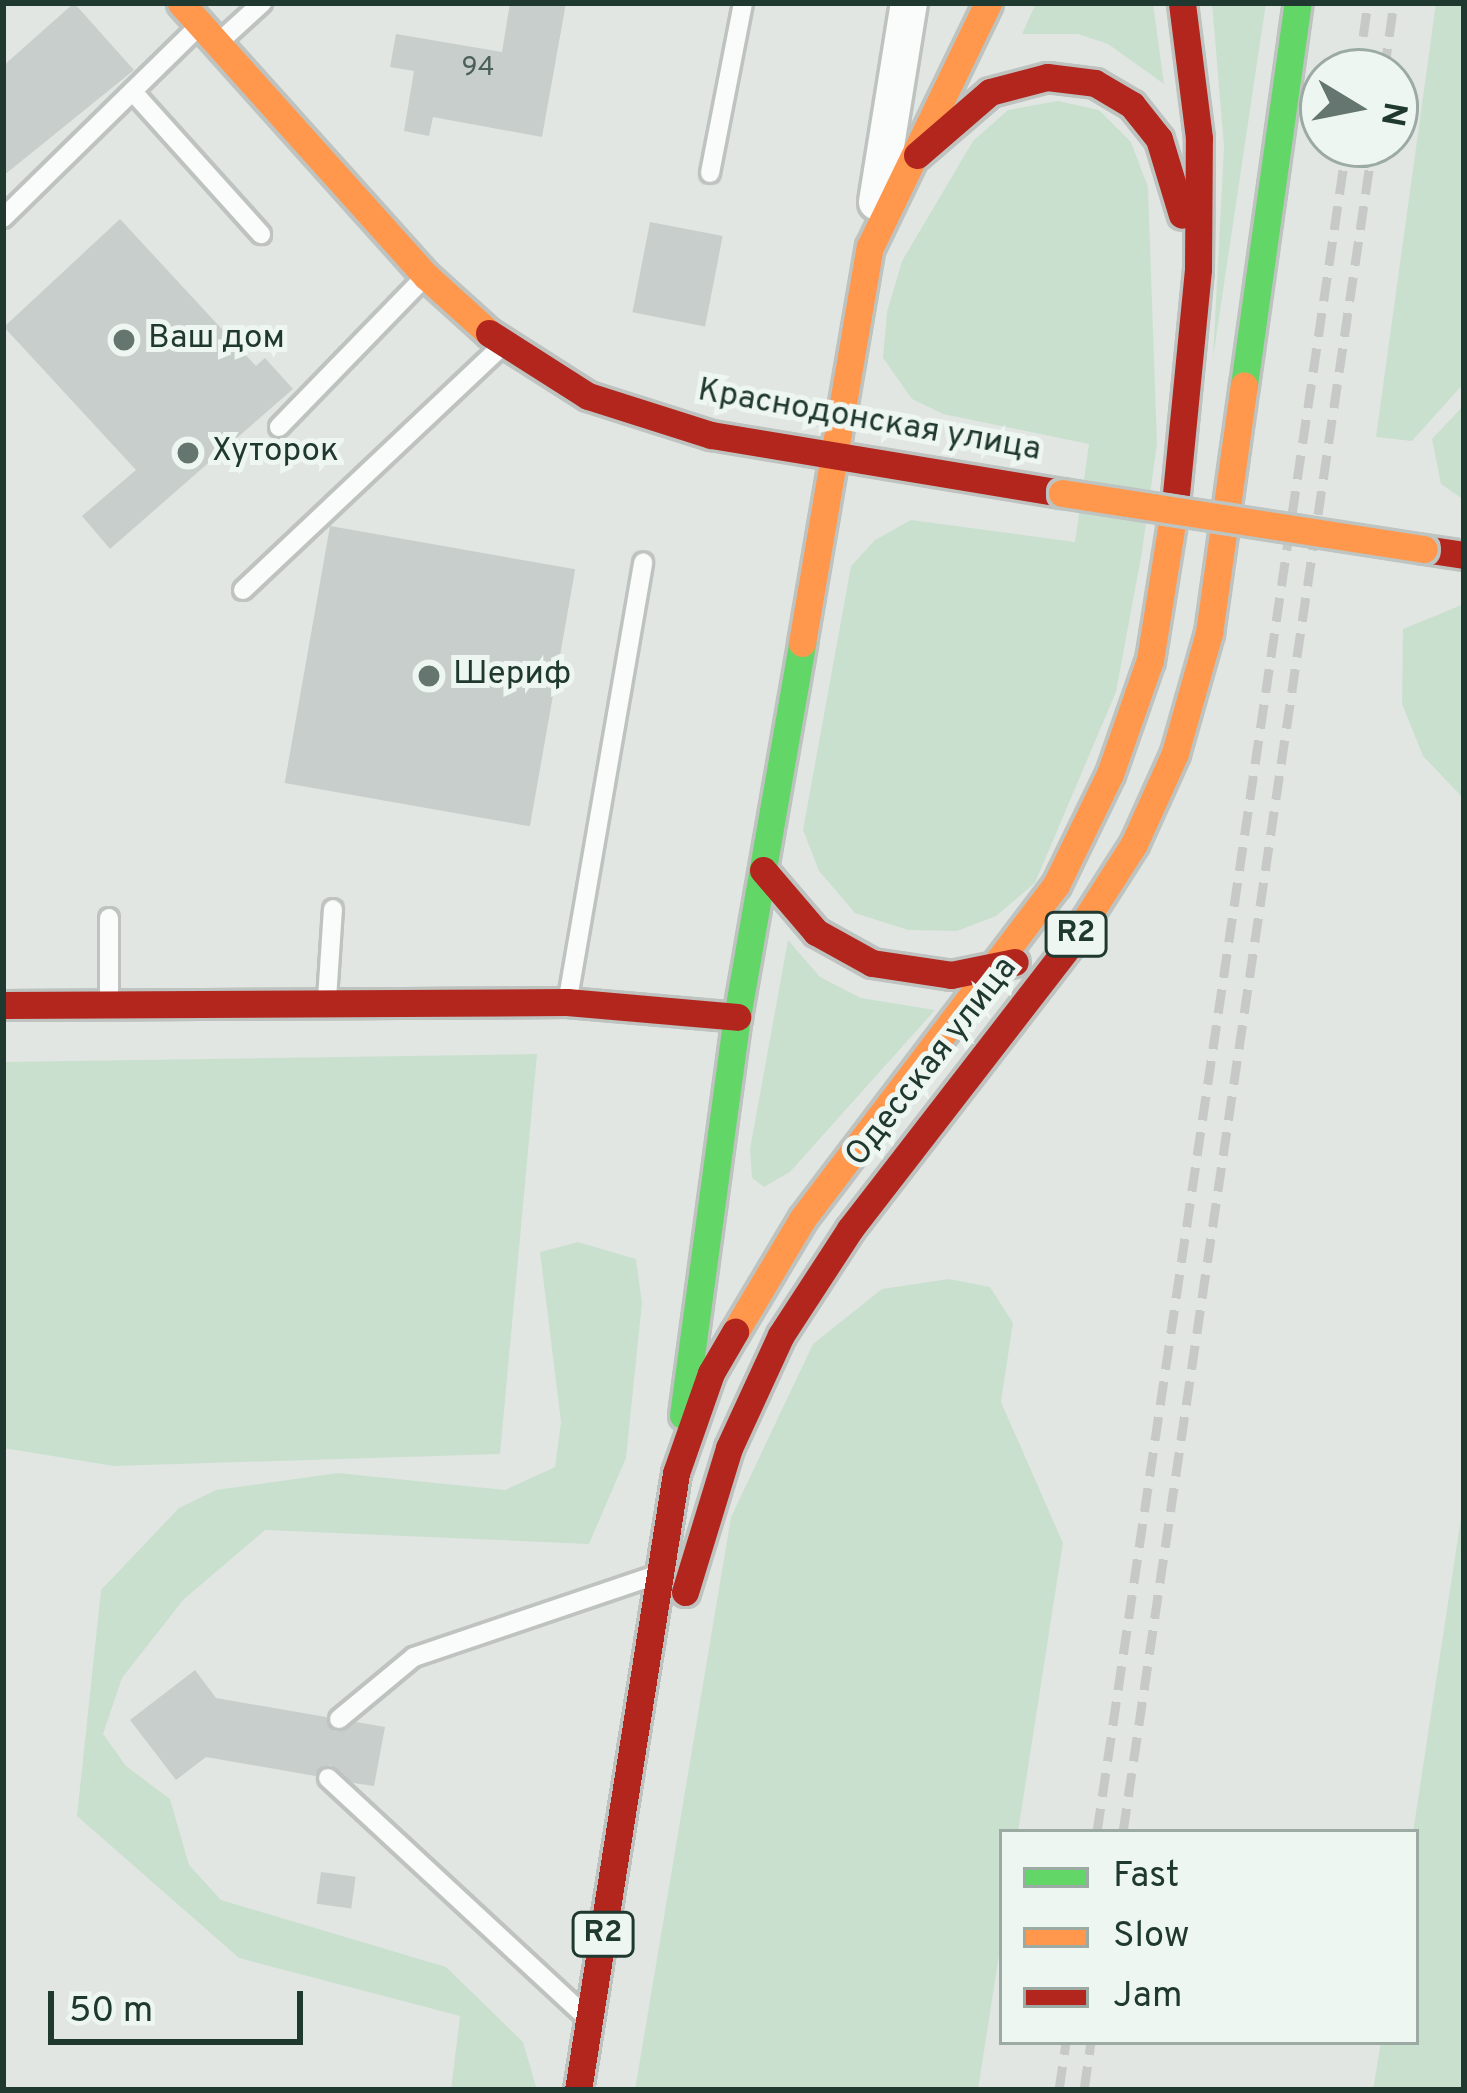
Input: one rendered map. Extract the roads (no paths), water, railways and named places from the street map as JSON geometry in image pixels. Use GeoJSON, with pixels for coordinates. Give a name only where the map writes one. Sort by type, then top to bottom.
{"type":"FeatureCollection","features":[{"type":"Feature","properties":{"kind":"main road","name":"Краснодонская улица"},"geometry":{"type":"LineString","coordinates":[[181,3],[426,275],[503,345],[588,396],[711,435],[833,458],[1464,555]]}},
{"type":"Feature","properties":{"kind":"main road","name":"Одесская улица"},"geometry":{"type":"LineString","coordinates":[[629,1778],[676,1473],[737,1017],[870,247],[988,3]]}},
{"type":"Feature","properties":{"kind":"main road","name":"Одесская улица"},"geometry":{"type":"LineString","coordinates":[[676,1473],[711,1373],[803,1217],[1056,884],[1110,774],[1150,660],[1186,436],[1198,269],[1198,138],[1182,3]]}},
{"type":"Feature","properties":{"kind":"main road","name":"Одесская улица"},"geometry":{"type":"LineString","coordinates":[[629,1778],[729,1448],[782,1334],[850,1228],[1066,950],[1150,808],[1209,633],[1298,3]]}},
{"type":"Feature","properties":{"kind":"main road"},"geometry":{"type":"LineString","coordinates":[[917,155],[989,92],[1047,77],[1095,83],[1132,105],[1159,139],[1198,269]]}},
{"type":"Feature","properties":{"kind":"main road"},"geometry":{"type":"LineString","coordinates":[[763,870],[816,932],[872,964],[951,975],[1066,950]]}},
{"type":"Feature","properties":{"kind":"main road"},"geometry":{"type":"LineString","coordinates":[[3,1005],[568,1002],[737,1017]]}},
{"type":"Feature","properties":{"kind":"main road","name":"R2"},"geometry":{"type":"LineString","coordinates":[[578,2090],[629,1778]]}},
{"type":"Feature","properties":{"kind":"street"},"geometry":{"type":"LineString","coordinates":[[870,247],[909,3]]}},
{"type":"Feature","properties":{"kind":"lane"},"geometry":{"type":"LineString","coordinates":[[3,218],[134,93],[208,34],[262,3]]}},
{"type":"Feature","properties":{"kind":"lane"},"geometry":{"type":"LineString","coordinates":[[710,173],[743,3]]}},
{"type":"Feature","properties":{"kind":"lane"},"geometry":{"type":"LineString","coordinates":[[134,93],[261,235]]}},
{"type":"Feature","properties":{"kind":"lane"},"geometry":{"type":"LineString","coordinates":[[279,428],[426,275]]}},
{"type":"Feature","properties":{"kind":"lane"},"geometry":{"type":"LineString","coordinates":[[244,590],[503,345]]}},
{"type":"Feature","properties":{"kind":"lane"},"geometry":{"type":"LineString","coordinates":[[568,1002],[644,562]]}},
{"type":"Feature","properties":{"kind":"lane"},"geometry":{"type":"LineString","coordinates":[[327,1004],[333,909]]}},
{"type":"Feature","properties":{"kind":"lane"},"geometry":{"type":"LineString","coordinates":[[109,918],[109,1005]]}},
{"type":"Feature","properties":{"kind":"lane"},"geometry":{"type":"LineString","coordinates":[[339,1719],[414,1657],[660,1574]]}},
{"type":"Feature","properties":{"kind":"lane"},"geometry":{"type":"LineString","coordinates":[[328,1778],[588,2018]]}},
{"type":"Feature","properties":{"kind":"railway"},"geometry":{"type":"LineString","coordinates":[[1361,48],[1368,3]]}},
{"type":"Feature","properties":{"kind":"railway"},"geometry":{"type":"LineString","coordinates":[[1387,48],[1394,3]]}},
{"type":"Feature","properties":{"kind":"railway"},"geometry":{"type":"LineString","coordinates":[[1097,1829],[1343,168]]}},
{"type":"Feature","properties":{"kind":"railway"},"geometry":{"type":"LineString","coordinates":[[1123,1829],[1369,168]]}},
{"type":"Feature","properties":{"kind":"railway"},"geometry":{"type":"LineString","coordinates":[[1059,2090],[1066,2045]]}},
{"type":"Feature","properties":{"kind":"railway"},"geometry":{"type":"LineString","coordinates":[[1084,2090],[1091,2045]]}},
{"type":"Feature","properties":{"kind":"place","name":"Ваш дом"},"geometry":{"type":"Point","coordinates":[124,340]}},
{"type":"Feature","properties":{"kind":"place","name":"Хуторок"},"geometry":{"type":"Point","coordinates":[188,453]}},
{"type":"Feature","properties":{"kind":"place","name":"Шериф"},"geometry":{"type":"Point","coordinates":[429,676]}}]}
